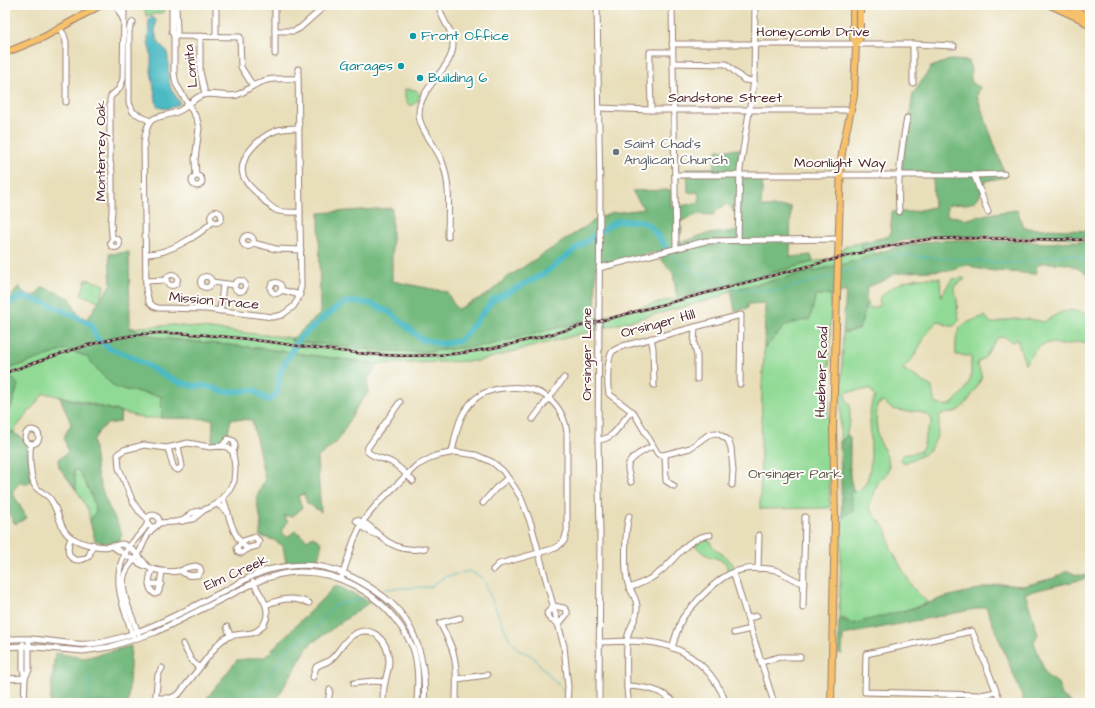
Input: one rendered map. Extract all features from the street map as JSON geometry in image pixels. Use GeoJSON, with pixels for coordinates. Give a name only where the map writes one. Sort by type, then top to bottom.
{"type":"FeatureCollection","features":[{"type":"Feature","properties":{"kind":"main road"},"geometry":{"type":"LineString","coordinates":[[5,53],[39,40],[60,29],[89,8],[101,5]]}},
{"type":"Feature","properties":{"kind":"main road","name":"Huebner Road"},"geometry":{"type":"LineString","coordinates":[[830,703],[835,516],[833,426],[837,290],[843,146],[854,96],[856,44],[853,38],[853,5]]}},
{"type":"Feature","properties":{"kind":"main road","name":"Huebner Road"},"geometry":{"type":"LineString","coordinates":[[856,44],[860,38],[860,5]]}},
{"type":"Feature","properties":{"kind":"main road"},"geometry":{"type":"LineString","coordinates":[[1050,5],[1089,22]]}},
{"type":"Feature","properties":{"kind":"main road"},"geometry":{"type":"LineString","coordinates":[[1066,5],[1089,22]]}},
{"type":"Feature","properties":{"kind":"street","name":"Monterrey Oak"},"geometry":{"type":"LineString","coordinates":[[113,239],[111,222],[112,172],[110,161],[110,99],[111,96],[119,89],[123,79],[122,8],[116,5]]}},
{"type":"Feature","properties":{"kind":"street"},"geometry":{"type":"LineString","coordinates":[[172,5],[175,80],[179,90],[197,119],[200,128],[195,160],[196,176]]}},
{"type":"Feature","properties":{"kind":"street"},"geometry":{"type":"LineString","coordinates":[[174,36],[177,32],[176,5]]}},
{"type":"Feature","properties":{"kind":"street","name":"Lomita"},"geometry":{"type":"LineString","coordinates":[[216,5],[216,36]]}},
{"type":"Feature","properties":{"kind":"street"},"geometry":{"type":"LineString","coordinates":[[275,5],[275,54]]}},
{"type":"Feature","properties":{"kind":"street"},"geometry":{"type":"LineString","coordinates":[[275,31],[294,31],[300,28],[326,5]]}},
{"type":"Feature","properties":{"kind":"street"},"geometry":{"type":"LineString","coordinates":[[439,5],[442,15],[451,32],[453,46],[448,61],[423,96],[419,114],[423,129],[438,151],[446,174],[448,189],[448,238]]}},
{"type":"Feature","properties":{"kind":"street","name":"Orsinger Lane"},"geometry":{"type":"LineString","coordinates":[[597,5],[600,193],[598,440],[600,534],[599,703]]}},
{"type":"Feature","properties":{"kind":"street"},"geometry":{"type":"LineString","coordinates":[[672,5],[676,248]]}},
{"type":"Feature","properties":{"kind":"street"},"geometry":{"type":"LineString","coordinates":[[738,240],[740,175],[754,81],[755,5]]}},
{"type":"Feature","properties":{"kind":"street"},"geometry":{"type":"LineString","coordinates":[[133,22],[130,26],[129,32],[129,103],[133,112],[150,121],[157,116],[177,112],[206,94],[222,96],[236,95],[266,80],[298,79]]}},
{"type":"Feature","properties":{"kind":"street"},"geometry":{"type":"LineString","coordinates":[[60,29],[66,42],[66,102]]}},
{"type":"Feature","properties":{"kind":"street"},"geometry":{"type":"LineString","coordinates":[[174,36],[240,37],[241,67],[253,86]]}},
{"type":"Feature","properties":{"kind":"street","name":"Lomita"},"geometry":{"type":"LineString","coordinates":[[200,36],[200,71],[206,94]]}},
{"type":"Feature","properties":{"kind":"street","name":"Honeycomb Drive"},"geometry":{"type":"LineString","coordinates":[[672,44],[913,44],[954,46]]}},
{"type":"Feature","properties":{"kind":"street"},"geometry":{"type":"LineString","coordinates":[[913,44],[913,83]]}},
{"type":"Feature","properties":{"kind":"street"},"geometry":{"type":"LineString","coordinates":[[651,110],[649,69],[650,52],[672,52]]}},
{"type":"Feature","properties":{"kind":"street"},"geometry":{"type":"LineString","coordinates":[[673,63],[726,64],[744,80],[754,81]]}},
{"type":"Feature","properties":{"kind":"street"},"geometry":{"type":"LineString","coordinates":[[281,290],[300,295],[298,69]]}},
{"type":"Feature","properties":{"kind":"street","name":"Sandstone Street"},"geometry":{"type":"LineString","coordinates":[[599,108],[651,110],[851,110]]}},
{"type":"Feature","properties":{"kind":"street"},"geometry":{"type":"LineString","coordinates":[[899,212],[898,175],[907,118]]}},
{"type":"Feature","properties":{"kind":"street","name":"Mission Trace"},"geometry":{"type":"LineString","coordinates":[[150,121],[146,128],[144,143],[146,281],[147,299],[153,306],[158,308],[220,311],[273,317],[291,309],[300,295]]}},
{"type":"Feature","properties":{"kind":"street"},"geometry":{"type":"LineString","coordinates":[[299,128],[283,129],[268,135],[247,154],[242,162],[242,170],[248,184],[272,209],[280,212],[300,212]]}},
{"type":"Feature","properties":{"kind":"street","name":"Moonlight Way"},"geometry":{"type":"LineString","coordinates":[[675,175],[1004,174]]}},
{"type":"Feature","properties":{"kind":"street"},"geometry":{"type":"LineString","coordinates":[[974,175],[988,212]]}},
{"type":"Feature","properties":{"kind":"street"},"geometry":{"type":"LineString","coordinates":[[146,254],[164,252],[202,232],[212,221]]}},
{"type":"Feature","properties":{"kind":"street"},"geometry":{"type":"LineString","coordinates":[[599,268],[706,241],[839,239]]}},
{"type":"Feature","properties":{"kind":"street"},"geometry":{"type":"LineString","coordinates":[[253,243],[276,249],[300,250]]}},
{"type":"Feature","properties":{"kind":"street"},"geometry":{"type":"LineString","coordinates":[[146,281],[166,280]]}},
{"type":"Feature","properties":{"kind":"street"},"geometry":{"type":"LineString","coordinates":[[212,282],[235,285]]}},
{"type":"Feature","properties":{"kind":"street"},"geometry":{"type":"LineString","coordinates":[[220,311],[223,284]]}},
{"type":"Feature","properties":{"kind":"street","name":"Orsinger Hill"},"geometry":{"type":"LineString","coordinates":[[665,455],[658,454],[632,411],[614,399],[608,392],[610,356],[615,349],[651,338],[741,315],[740,384]]}},
{"type":"Feature","properties":{"kind":"street"},"geometry":{"type":"LineString","coordinates":[[695,327],[694,343],[697,361],[697,380]]}},
{"type":"Feature","properties":{"kind":"street"},"geometry":{"type":"LineString","coordinates":[[651,338],[654,352],[654,385]]}},
{"type":"Feature","properties":{"kind":"street"},"geometry":{"type":"LineString","coordinates":[[533,419],[564,378]]}},
{"type":"Feature","properties":{"kind":"street"},"geometry":{"type":"LineString","coordinates":[[452,452],[458,425],[462,415],[470,404],[482,394],[496,389],[518,388],[538,392],[548,398],[561,412],[567,429],[567,531],[565,538],[560,545],[550,550],[499,564],[493,570]]}},
{"type":"Feature","properties":{"kind":"street"},"geometry":{"type":"LineString","coordinates":[[400,402],[368,447],[367,451],[370,454],[390,461],[413,481]]}},
{"type":"Feature","properties":{"kind":"street"},"geometry":{"type":"LineString","coordinates":[[598,440],[607,439],[612,436],[626,416],[632,411]]}},
{"type":"Feature","properties":{"kind":"street"},"geometry":{"type":"LineString","coordinates":[[674,486],[666,481],[665,455],[690,448],[708,435],[715,433],[728,440],[731,448],[733,471],[732,485]]}},
{"type":"Feature","properties":{"kind":"street"},"geometry":{"type":"LineString","coordinates":[[222,446],[228,439],[234,441],[234,481],[223,498],[217,504],[204,510],[191,513],[183,521],[151,527],[133,502],[119,468],[118,455],[120,453],[124,450],[144,445],[168,448],[188,443],[210,447],[222,446],[233,452]]}},
{"type":"Feature","properties":{"kind":"street"},"geometry":{"type":"LineString","coordinates":[[31,444],[30,455],[34,484],[37,489],[51,500],[62,526],[71,538],[77,541],[101,546],[122,544],[138,555],[152,570],[162,572],[181,571]]}},
{"type":"Feature","properties":{"kind":"street"},"geometry":{"type":"LineString","coordinates":[[168,448],[172,464],[174,468],[178,470],[182,466],[178,446]]}},
{"type":"Feature","properties":{"kind":"street"},"geometry":{"type":"LineString","coordinates":[[631,482],[628,469],[629,463],[634,457],[653,446]]}},
{"type":"Feature","properties":{"kind":"street"},"geometry":{"type":"LineString","coordinates":[[342,576],[354,540],[362,523],[377,504],[416,466],[428,458],[443,453],[452,452],[476,455],[488,460],[503,471],[508,478],[521,498],[531,524],[564,646],[568,687],[567,703]]}},
{"type":"Feature","properties":{"kind":"street"},"geometry":{"type":"LineString","coordinates":[[483,503],[495,489],[508,478]]}},
{"type":"Feature","properties":{"kind":"street"},"geometry":{"type":"LineString","coordinates":[[223,498],[240,542],[248,549]]}},
{"type":"Feature","properties":{"kind":"street"},"geometry":{"type":"LineString","coordinates":[[217,504],[228,512]]}},
{"type":"Feature","properties":{"kind":"street"},"geometry":{"type":"LineString","coordinates":[[135,632],[118,588],[119,574],[124,554],[142,532],[151,515],[156,516],[159,519],[157,525],[149,532],[138,555],[126,570],[123,582],[124,592],[137,639]]}},
{"type":"Feature","properties":{"kind":"street"},"geometry":{"type":"LineString","coordinates":[[629,516],[627,526],[627,578],[629,588],[637,602],[637,611],[627,637],[627,686],[629,703]]}},
{"type":"Feature","properties":{"kind":"street"},"geometry":{"type":"LineString","coordinates":[[803,608],[804,517]]}},
{"type":"Feature","properties":{"kind":"street"},"geometry":{"type":"LineString","coordinates":[[362,523],[374,529],[378,535],[402,549],[416,550],[425,548]]}},
{"type":"Feature","properties":{"kind":"street"},"geometry":{"type":"LineString","coordinates":[[629,588],[648,580],[661,571],[689,543],[704,535],[710,535]]}},
{"type":"Feature","properties":{"kind":"street"},"geometry":{"type":"LineString","coordinates":[[758,569],[759,535]]}},
{"type":"Feature","properties":{"kind":"street"},"geometry":{"type":"LineString","coordinates":[[255,537],[259,539],[257,546],[248,549],[242,553],[238,552],[237,548],[240,542],[255,537]]}},
{"type":"Feature","properties":{"kind":"street"},"geometry":{"type":"LineString","coordinates":[[71,538],[67,547],[68,552],[76,560],[81,560],[89,556],[93,544]]}},
{"type":"Feature","properties":{"kind":"street"},"geometry":{"type":"LineString","coordinates":[[112,546],[134,560],[147,566]]}},
{"type":"Feature","properties":{"kind":"street","name":"Elm Creek"},"geometry":{"type":"LineString","coordinates":[[5,640],[29,639],[86,644],[106,641],[135,632],[168,619],[266,570],[298,565],[322,567],[331,569],[382,604],[394,617],[408,637],[413,648],[418,672],[417,703]]}},
{"type":"Feature","properties":{"kind":"street"},"geometry":{"type":"LineString","coordinates":[[672,648],[683,618],[687,612],[714,584],[724,576],[744,569],[775,570],[791,579],[804,583]]}},
{"type":"Feature","properties":{"kind":"street"},"geometry":{"type":"LineString","coordinates":[[152,570],[149,577],[149,584],[151,591],[155,594],[158,593],[161,584],[162,572]]}},
{"type":"Feature","properties":{"kind":"street","name":"Elm Creek"},"geometry":{"type":"LineString","coordinates":[[5,647],[23,646],[83,651],[110,648],[166,627],[268,577],[297,572],[320,573],[342,576],[360,582],[387,599],[407,622],[418,645],[424,669],[426,688],[424,703]]}},
{"type":"Feature","properties":{"kind":"street"},"geometry":{"type":"LineString","coordinates":[[733,572],[774,703]]}},
{"type":"Feature","properties":{"kind":"street"},"geometry":{"type":"LineString","coordinates":[[162,668],[158,675],[156,700],[175,696],[181,691],[220,642],[230,635],[252,633],[258,630],[266,620],[266,604],[250,577]]}},
{"type":"Feature","properties":{"kind":"street"},"geometry":{"type":"LineString","coordinates":[[149,584],[161,584]]}},
{"type":"Feature","properties":{"kind":"street"},"geometry":{"type":"LineString","coordinates":[[266,604],[288,598],[309,603]]}},
{"type":"Feature","properties":{"kind":"street"},"geometry":{"type":"LineString","coordinates":[[554,606],[564,608],[567,611],[567,614],[559,624],[547,616],[549,610],[554,606]]}},
{"type":"Feature","properties":{"kind":"street"},"geometry":{"type":"LineString","coordinates":[[748,618],[757,616]]}},
{"type":"Feature","properties":{"kind":"street"},"geometry":{"type":"LineString","coordinates":[[456,703],[457,679],[452,650],[440,623],[460,618]]}},
{"type":"Feature","properties":{"kind":"street"},"geometry":{"type":"LineString","coordinates":[[227,627],[230,635]]}},
{"type":"Feature","properties":{"kind":"street"},"geometry":{"type":"LineString","coordinates":[[734,633],[751,629]]}},
{"type":"Feature","properties":{"kind":"street"},"geometry":{"type":"LineString","coordinates":[[313,677],[316,667],[331,660],[349,638],[360,632],[366,631],[376,633],[386,649],[389,660],[383,703]]}},
{"type":"Feature","properties":{"kind":"street"},"geometry":{"type":"LineString","coordinates":[[996,692],[981,695],[865,692],[866,654],[972,631],[1001,703]]}},
{"type":"Feature","properties":{"kind":"street"},"geometry":{"type":"LineString","coordinates":[[23,639],[26,661]]}},
{"type":"Feature","properties":{"kind":"street"},"geometry":{"type":"LineString","coordinates":[[24,703],[26,661],[30,647],[29,639]]}},
{"type":"Feature","properties":{"kind":"street"},"geometry":{"type":"LineString","coordinates":[[599,642],[659,643],[689,655],[702,666],[715,682],[726,703]]}},
{"type":"Feature","properties":{"kind":"street"},"geometry":{"type":"LineString","coordinates":[[184,644],[191,660],[199,668]]}},
{"type":"Feature","properties":{"kind":"street"},"geometry":{"type":"LineString","coordinates":[[761,662],[780,657],[800,657]]}},
{"type":"Feature","properties":{"kind":"street"},"geometry":{"type":"LineString","coordinates":[[457,679],[487,675]]}},
{"type":"Feature","properties":{"kind":"street"},"geometry":{"type":"LineString","coordinates":[[5,679],[25,678]]}},
{"type":"Feature","properties":{"kind":"street"},"geometry":{"type":"LineString","coordinates":[[354,683],[385,682]]}},
{"type":"Feature","properties":{"kind":"street"},"geometry":{"type":"LineString","coordinates":[[627,686],[654,689],[675,703]]}},
{"type":"Feature","properties":{"kind":"street"},"geometry":{"type":"LineString","coordinates":[[328,703],[330,690]]}},
{"type":"Feature","properties":{"kind":"green space"},"geometry":{"type":"Polygon","coordinates":[[[144,5],[162,5],[164,12],[146,16],[144,5]]]}},
{"type":"Feature","properties":{"kind":"green space"},"geometry":{"type":"Polygon","coordinates":[[[950,60],[969,61],[972,83],[980,87],[977,96],[1006,177],[985,181],[979,196],[976,200],[968,204],[947,205],[947,216],[961,217],[963,220],[988,214],[1017,210],[1024,228],[1090,231],[1090,238],[931,237],[903,241],[862,250],[860,243],[890,236],[892,212],[911,212],[934,207],[933,174],[901,172],[913,94],[931,67],[950,60]]]}},
{"type":"Feature","properties":{"kind":"green space"},"geometry":{"type":"Polygon","coordinates":[[[405,89],[416,90],[420,95],[418,101],[411,106],[406,101],[405,89]]]}},
{"type":"Feature","properties":{"kind":"green space"},"geometry":{"type":"Polygon","coordinates":[[[740,149],[737,177],[763,179],[761,207],[791,207],[790,257],[811,255],[813,262],[677,298],[673,273],[655,252],[596,267],[595,318],[489,345],[423,352],[382,351],[290,341],[320,314],[319,213],[392,208],[392,281],[447,292],[458,309],[488,294],[505,279],[597,219],[612,213],[644,209],[632,191],[671,190],[671,208],[700,202],[698,192],[688,193],[687,168],[714,168],[717,150],[740,149]],[[728,204],[719,208],[713,215],[699,214],[679,222],[682,230],[678,239],[681,242],[706,234],[739,231],[740,220],[728,204]]]}},
{"type":"Feature","properties":{"kind":"green space"},"geometry":{"type":"Polygon","coordinates":[[[961,240],[1047,243],[1073,241],[1090,242],[1090,275],[1069,264],[1051,263],[1041,263],[1037,266],[1035,274],[984,270],[970,265],[964,265],[951,270],[894,274],[883,281],[867,287],[865,311],[859,329],[843,333],[846,291],[831,295],[816,295],[810,319],[786,325],[764,349],[765,303],[748,304],[748,308],[735,311],[731,290],[848,263],[896,247],[934,241],[961,240]]]}},
{"type":"Feature","properties":{"kind":"green space"},"geometry":{"type":"Polygon","coordinates":[[[860,243],[862,250],[873,248],[875,254],[848,263],[731,290],[721,297],[478,361],[378,364],[258,348],[159,338],[130,328],[173,325],[293,338],[290,340],[382,351],[423,352],[489,345],[831,258],[846,246],[860,243]]]}},
{"type":"Feature","properties":{"kind":"green space"},"geometry":{"type":"Polygon","coordinates":[[[129,252],[130,328],[159,338],[258,348],[378,364],[368,378],[368,393],[357,407],[337,442],[317,458],[321,512],[307,503],[304,494],[298,496],[302,508],[293,516],[284,516],[288,522],[281,531],[287,537],[295,531],[307,540],[313,536],[322,543],[317,563],[286,563],[283,546],[274,540],[260,536],[261,520],[256,499],[265,479],[252,420],[231,419],[227,437],[221,444],[212,444],[213,419],[162,418],[161,396],[116,388],[102,375],[87,357],[67,349],[6,370],[18,385],[12,406],[5,412],[5,305],[19,286],[24,294],[35,296],[43,287],[70,298],[78,315],[87,319],[111,284],[109,254],[129,252]]]}},
{"type":"Feature","properties":{"kind":"green space"},"geometry":{"type":"Polygon","coordinates":[[[919,278],[940,278],[941,296],[952,279],[965,278],[963,281],[954,286],[960,320],[954,326],[949,326],[938,321],[934,324],[909,363],[903,369],[932,387],[934,400],[938,404],[951,405],[965,390],[971,378],[971,356],[956,355],[956,338],[960,328],[964,324],[985,316],[991,323],[1016,319],[1044,322],[1061,312],[1076,311],[1090,315],[1090,343],[1076,342],[1062,345],[1053,343],[1044,344],[1036,349],[1025,364],[1017,339],[1012,342],[1005,337],[997,338],[985,357],[977,363],[982,377],[971,397],[958,410],[939,416],[938,433],[934,444],[926,453],[904,464],[900,460],[902,455],[920,452],[923,447],[927,431],[932,422],[931,417],[918,411],[909,412],[892,409],[883,402],[877,405],[876,421],[878,437],[888,459],[889,466],[887,473],[878,483],[869,508],[887,531],[891,549],[913,588],[928,603],[886,616],[852,624],[845,619],[839,618],[842,518],[852,510],[850,492],[859,490],[865,484],[869,475],[871,463],[870,415],[871,406],[875,397],[870,389],[847,392],[846,398],[850,404],[850,422],[847,435],[840,443],[843,333],[859,329],[866,304],[869,303],[870,309],[880,305],[879,298],[888,290],[902,282],[919,278]]]}},
{"type":"Feature","properties":{"kind":"green space"},"geometry":{"type":"Polygon","coordinates":[[[86,279],[105,285],[99,301],[81,295],[86,279]]]}},
{"type":"Feature","properties":{"kind":"green space","name":"Orsinger Park"},"geometry":{"type":"Polygon","coordinates":[[[768,285],[813,295],[831,295],[828,431],[830,508],[760,509],[762,387],[768,285]]]}},
{"type":"Feature","properties":{"kind":"green space"},"geometry":{"type":"Polygon","coordinates":[[[67,349],[87,357],[102,375],[116,388],[161,396],[162,418],[143,418],[89,403],[44,393],[16,428],[14,433],[5,431],[5,412],[12,406],[5,370],[67,349]]]}},
{"type":"Feature","properties":{"kind":"green space"},"geometry":{"type":"Polygon","coordinates":[[[60,397],[121,412],[120,422],[107,424],[99,431],[93,441],[97,474],[105,499],[122,533],[120,540],[108,543],[95,540],[90,521],[96,511],[91,494],[78,470],[74,470],[76,490],[59,467],[58,460],[68,452],[64,437],[71,424],[60,397]]]}},
{"type":"Feature","properties":{"kind":"green space"},"geometry":{"type":"Polygon","coordinates":[[[5,431],[10,431],[24,439],[28,449],[31,481],[28,484],[19,483],[12,492],[27,518],[15,524],[5,507],[5,431]]]}},
{"type":"Feature","properties":{"kind":"green space"},"geometry":{"type":"Polygon","coordinates":[[[847,435],[850,437],[850,472],[854,491],[850,493],[853,510],[842,518],[840,443],[847,435]]]}},
{"type":"Feature","properties":{"kind":"green space"},"geometry":{"type":"Polygon","coordinates":[[[74,469],[78,470],[91,494],[96,511],[90,521],[88,510],[76,490],[74,469]]]}},
{"type":"Feature","properties":{"kind":"green space"},"geometry":{"type":"Polygon","coordinates":[[[704,539],[710,541],[714,548],[729,559],[735,568],[728,571],[725,562],[703,553],[695,545],[704,539]]]}},
{"type":"Feature","properties":{"kind":"green space"},"geometry":{"type":"Polygon","coordinates":[[[1067,571],[1077,575],[1088,576],[1084,579],[1025,593],[1038,634],[1034,642],[1046,675],[1060,685],[1060,694],[1072,703],[1025,703],[986,607],[843,635],[842,654],[838,653],[839,618],[852,624],[921,606],[942,598],[1000,584],[1023,586],[1054,578],[1067,571]]]}},
{"type":"Feature","properties":{"kind":"green space"},"geometry":{"type":"Polygon","coordinates":[[[336,585],[370,602],[309,645],[274,703],[203,703],[237,660],[265,657],[336,585]]]}},
{"type":"Feature","properties":{"kind":"green space"},"geometry":{"type":"Polygon","coordinates":[[[131,646],[128,703],[50,703],[55,653],[85,658],[131,646]]]}},
{"type":"Feature","properties":{"kind":"water"},"geometry":{"type":"Polygon","coordinates":[[[153,17],[156,20],[155,33],[159,43],[166,50],[168,57],[169,81],[171,89],[180,103],[168,108],[160,108],[157,106],[151,71],[151,54],[148,43],[149,19],[153,17]]]}},
{"type":"Feature","properties":{"kind":"waterway"},"geometry":{"type":"LineString","coordinates":[[602,231],[618,221],[640,221],[649,225],[667,248]]}},
{"type":"Feature","properties":{"kind":"waterway"},"geometry":{"type":"LineString","coordinates":[[5,310],[16,299],[23,298],[43,302],[91,324],[96,337],[109,348],[132,357],[179,382],[193,386],[206,386],[226,392],[254,390],[267,400],[272,398],[277,393],[280,372],[299,339],[328,314],[346,302],[372,304],[391,313],[421,339],[443,344],[459,341],[493,300],[544,274],[597,234]]}},
{"type":"Feature","properties":{"kind":"waterway"},"geometry":{"type":"LineString","coordinates":[[670,253],[676,260],[689,269],[702,275],[723,281],[734,289],[779,291],[834,275]]}},
{"type":"Feature","properties":{"kind":"waterway"},"geometry":{"type":"LineString","coordinates":[[839,274],[879,259],[898,255],[1022,263],[1051,256],[1072,254],[1090,263]]}},
{"type":"Feature","properties":{"kind":"waterway"},"geometry":{"type":"LineString","coordinates":[[382,589],[431,587],[444,577],[469,571],[483,578],[510,640],[520,651],[531,655],[564,691]]}},
{"type":"Feature","properties":{"kind":"waterway"},"geometry":{"type":"LineString","coordinates":[[243,703],[258,690],[290,647],[313,632],[325,614],[336,605],[363,598]]}},
{"type":"Feature","properties":{"kind":"waterway"},"geometry":{"type":"LineString","coordinates":[[90,673],[90,703]]}},
{"type":"Feature","properties":{"kind":"waterway"},"geometry":{"type":"LineString","coordinates":[[574,699],[577,703]]}},
{"type":"Feature","properties":{"kind":"railway"},"geometry":{"type":"LineString","coordinates":[[5,373],[61,353],[99,342],[158,333],[180,333],[247,339],[367,354],[415,356],[462,353],[528,340],[839,258],[910,242],[931,239],[963,238],[1090,240]]}},
{"type":"Feature","properties":{"kind":"place","name":"Front Office"},"geometry":{"type":"Point","coordinates":[413,36]}},
{"type":"Feature","properties":{"kind":"place","name":"Garages"},"geometry":{"type":"Point","coordinates":[401,66]}},
{"type":"Feature","properties":{"kind":"place","name":"Building 6"},"geometry":{"type":"Point","coordinates":[420,78]}},
{"type":"Feature","properties":{"kind":"place","name":"Saint Chad's Anglican Church"},"geometry":{"type":"Point","coordinates":[616,152]}}]}
